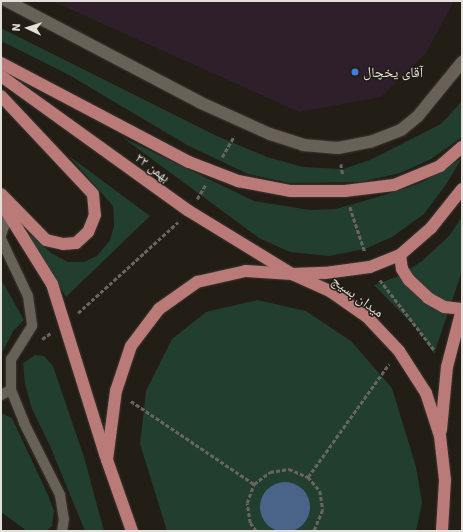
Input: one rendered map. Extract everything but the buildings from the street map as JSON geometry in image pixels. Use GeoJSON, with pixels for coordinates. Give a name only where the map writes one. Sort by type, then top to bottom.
{"type":"FeatureCollection","features":[{"type":"Feature","properties":{"kind":"highway"},"geometry":{"type":"LineString","coordinates":[[1,62],[189,162],[238,181],[291,191],[345,191],[394,185],[440,166],[462,147]]}},
{"type":"Feature","properties":{"kind":"highway","name":"۲۲ بهمن"},"geometry":{"type":"LineString","coordinates":[[1,76],[190,211],[292,274]]}},
{"type":"Feature","properties":{"kind":"highway"},"geometry":{"type":"LineString","coordinates":[[1,96],[93,194],[95,215],[88,232],[76,243],[63,244],[46,240],[1,194]]}},
{"type":"Feature","properties":{"kind":"highway"},"geometry":{"type":"LineString","coordinates":[[292,274],[325,273],[370,267],[400,255],[431,228],[462,189]]}},
{"type":"Feature","properties":{"kind":"highway"},"geometry":{"type":"LineString","coordinates":[[5,208],[52,284],[107,460]]}},
{"type":"Feature","properties":{"kind":"highway"},"geometry":{"type":"LineString","coordinates":[[400,255],[402,268],[409,280],[428,298],[444,307],[462,309],[447,367],[440,436]]}},
{"type":"Feature","properties":{"kind":"highway","name":"میدان بسیج"},"geometry":{"type":"LineString","coordinates":[[132,531],[107,460],[116,391],[131,346],[159,309],[197,282],[246,271],[292,274],[330,291],[360,313],[399,351],[426,393],[440,436],[445,480],[443,530]]}},
{"type":"Feature","properties":{"kind":"street"},"geometry":{"type":"LineString","coordinates":[[7,1],[124,64],[242,122],[303,145],[338,148],[370,142],[401,130],[418,116],[462,62]]}},
{"type":"Feature","properties":{"kind":"lane"},"geometry":{"type":"LineString","coordinates":[[1,235],[5,208]]}},
{"type":"Feature","properties":{"kind":"lane"},"geometry":{"type":"LineString","coordinates":[[1,239],[28,296],[32,326],[11,359],[11,390],[24,423],[60,495],[64,519],[62,531]]}},
{"type":"Feature","properties":{"kind":"lane"},"geometry":{"type":"LineString","coordinates":[[1,395],[11,390]]}},
{"type":"Feature","properties":{"kind":"path"},"geometry":{"type":"LineString","coordinates":[[38,342],[65,325],[190,211],[242,122]]}},
{"type":"Feature","properties":{"kind":"path"},"geometry":{"type":"LineString","coordinates":[[308,477],[399,351]]}},
{"type":"Feature","properties":{"kind":"path"},"geometry":{"type":"LineString","coordinates":[[116,391],[254,484]]}},
{"type":"Feature","properties":{"kind":"path"},"geometry":{"type":"LineString","coordinates":[[256,531],[250,523],[247,503],[254,484],[270,472],[289,469],[308,477],[320,491],[323,510],[317,528],[314,531]]}},
{"type":"Feature","properties":{"kind":"path"},"geometry":{"type":"LineString","coordinates":[[317,528],[322,531]]}},
{"type":"Feature","properties":{"kind":"shaded area"},"geometry":{"type":"Polygon","coordinates":[[[52,1],[454,1],[426,53],[381,97],[299,112],[52,1]]]}},
{"type":"Feature","properties":{"kind":"green space"},"geometry":{"type":"Polygon","coordinates":[[[1,28],[217,136],[267,157],[303,167],[343,169],[370,160],[441,124],[462,101],[462,137],[431,159],[400,173],[360,182],[290,183],[248,174],[187,145],[69,75],[1,41],[1,28]]]}},
{"type":"Feature","properties":{"kind":"green space"},"geometry":{"type":"Polygon","coordinates":[[[122,137],[254,201],[310,210],[336,209],[391,193],[423,182],[462,158],[445,186],[424,214],[392,237],[365,249],[329,256],[290,252],[259,238],[122,137]]]}},
{"type":"Feature","properties":{"kind":"green space"},"geometry":{"type":"Polygon","coordinates":[[[69,156],[150,216],[66,297],[20,225],[51,253],[68,262],[84,262],[97,256],[110,240],[114,226],[113,206],[69,156]]]}},
{"type":"Feature","properties":{"kind":"green space"},"geometry":{"type":"Polygon","coordinates":[[[462,217],[462,271],[434,354],[417,329],[374,285],[399,276],[422,261],[449,236],[462,217]]]}},
{"type":"Feature","properties":{"kind":"green space"},"geometry":{"type":"Polygon","coordinates":[[[1,279],[24,320],[14,330],[1,354],[1,279]]]}},
{"type":"Feature","properties":{"kind":"green space"},"geometry":{"type":"Polygon","coordinates":[[[257,300],[306,311],[351,341],[392,388],[416,467],[422,503],[416,531],[167,531],[140,444],[146,391],[172,339],[206,312],[257,300]]]}},
{"type":"Feature","properties":{"kind":"green space"},"geometry":{"type":"Polygon","coordinates":[[[35,355],[44,356],[53,366],[84,457],[104,531],[85,531],[50,446],[32,409],[25,384],[23,363],[35,355]]]}},
{"type":"Feature","properties":{"kind":"green space"},"geometry":{"type":"Polygon","coordinates":[[[1,413],[12,418],[48,495],[54,511],[52,526],[46,531],[27,531],[1,512],[1,413]]]}},
{"type":"Feature","properties":{"kind":"water"},"geometry":{"type":"Polygon","coordinates":[[[280,482],[290,482],[303,489],[310,502],[310,512],[303,525],[290,532],[280,532],[271,528],[264,521],[260,512],[260,502],[264,493],[271,486],[280,482]]]}},
{"type":"Feature","properties":{"kind":"place","name":"آقای یخچال"},"geometry":{"type":"Point","coordinates":[355,72]}}]}
